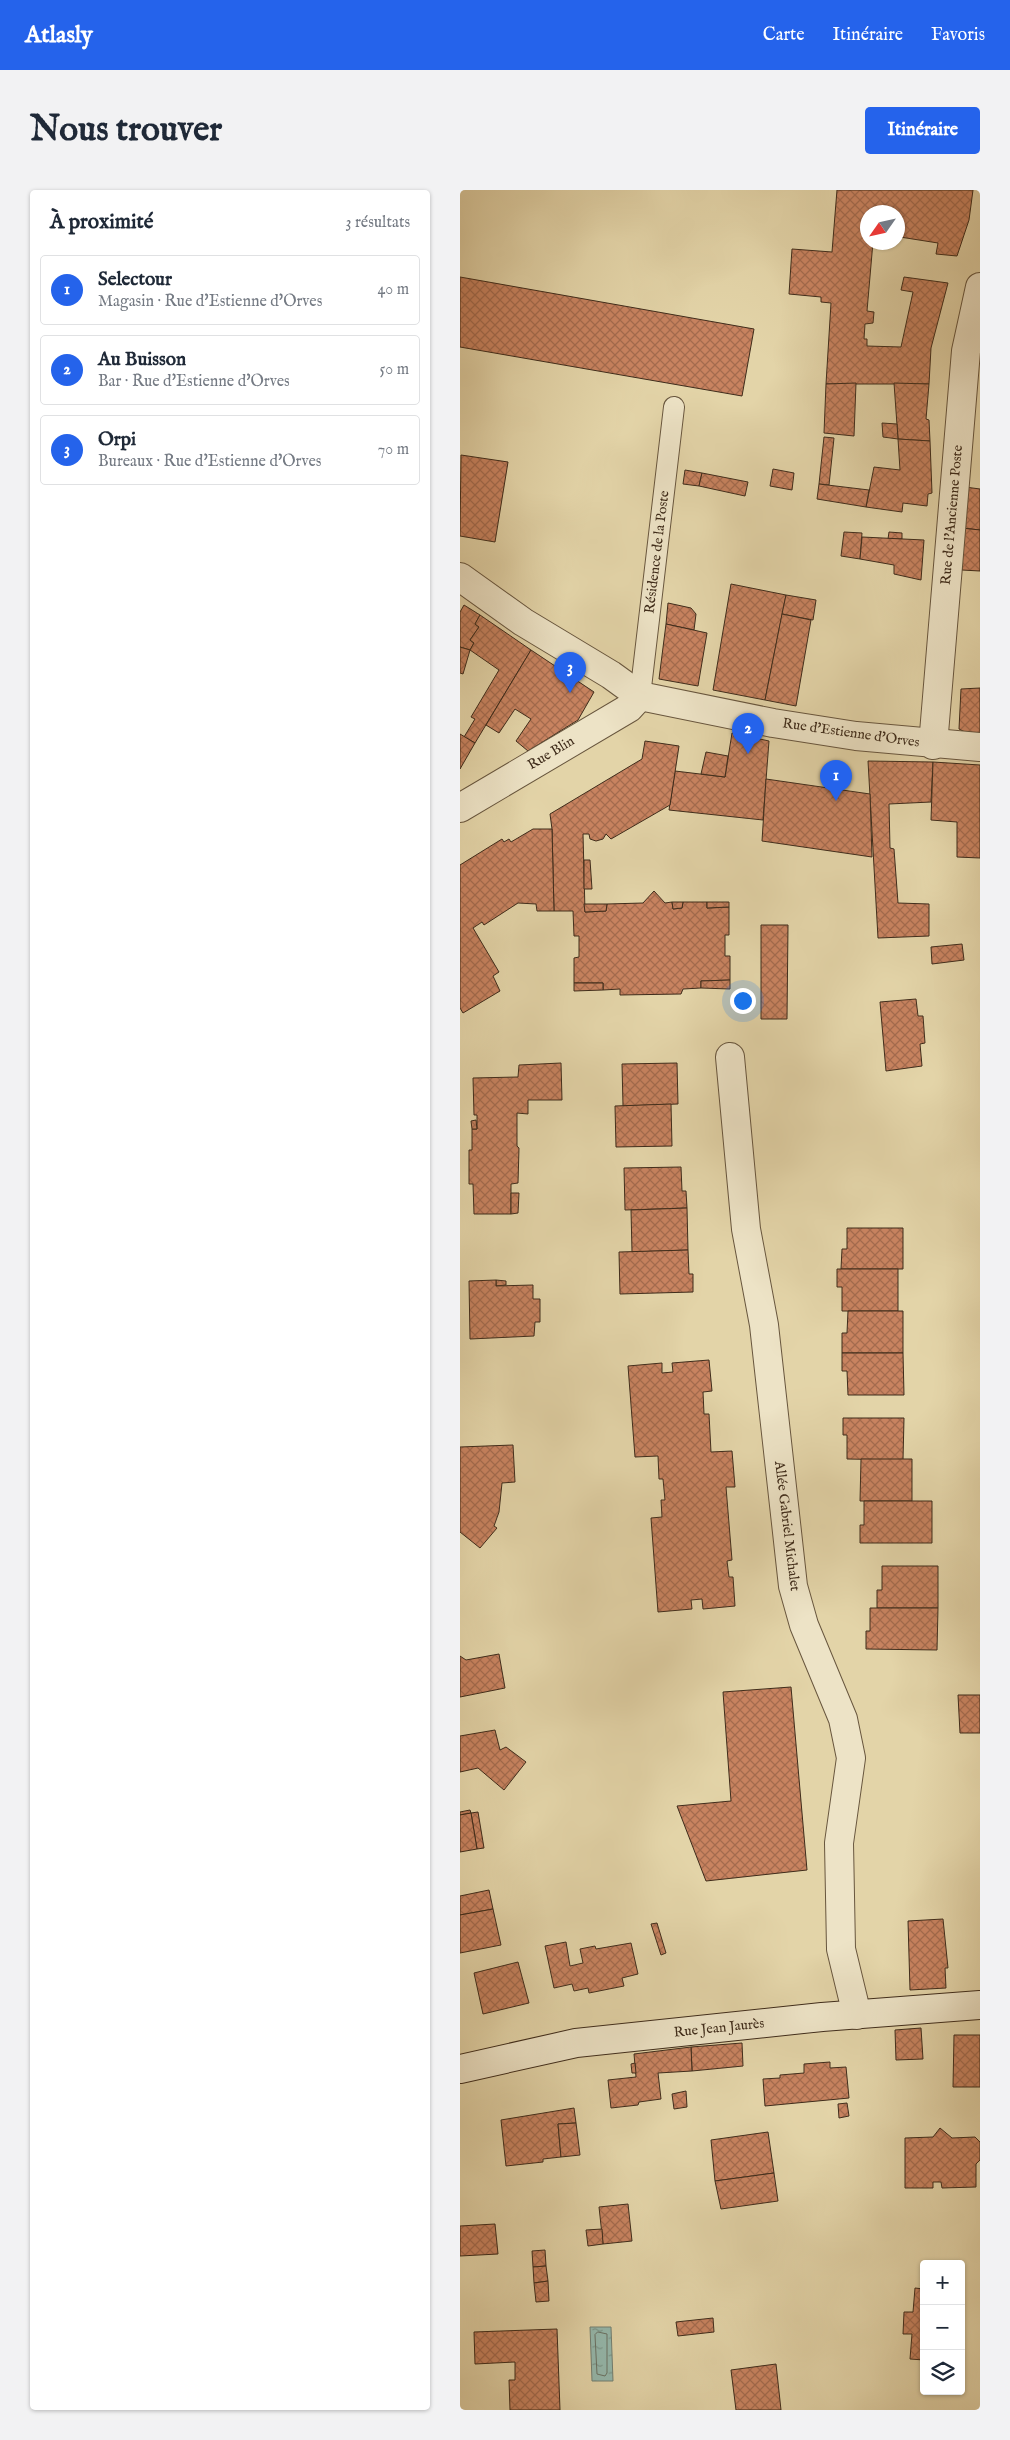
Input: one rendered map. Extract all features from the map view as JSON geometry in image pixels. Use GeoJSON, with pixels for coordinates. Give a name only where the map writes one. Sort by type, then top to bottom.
{"type":"FeatureCollection","features":[{"type":"Feature","properties":{"kind":"street","name":"Rue de l'Ancienne Poste"},"geometry":{"type":"LineString","coordinates":[[933,745],[966,351],[980,287]]}},
{"type":"Feature","properties":{"kind":"street","name":"Rue d'Estienne d'Orves"},"geometry":{"type":"LineString","coordinates":[[460,577],[523,622],[611,675],[640,696],[856,736],[933,745],[980,747]]}},
{"type":"Feature","properties":{"kind":"street","name":"Rue Blin"},"geometry":{"type":"LineString","coordinates":[[460,808],[629,708],[640,696]]}},
{"type":"Feature","properties":{"kind":"street","name":"Allée Gabriel Michalet"},"geometry":{"type":"LineString","coordinates":[[730,1058],[746,1229],[764,1325],[793,1586],[804,1625],[843,1719],[851,1758],[839,1843],[841,1949],[857,2015]]}},
{"type":"Feature","properties":{"kind":"street","name":"Rue Jean Jaurès"},"geometry":{"type":"LineString","coordinates":[[460,2069],[576,2043],[857,2015],[980,2005]]}},
{"type":"Feature","properties":{"kind":"lane","name":"Résidence de la Poste"},"geometry":{"type":"LineString","coordinates":[[640,696],[674,407]]}},
{"type":"Feature","properties":{"kind":"water"},"geometry":{"type":"Polygon","coordinates":[[[590,2327],[611,2327],[613,2381],[592,2381],[590,2327]]]}},
{"type":"Feature","properties":{"kind":"building"},"geometry":{"type":"Polygon","coordinates":[[[837,190],[973,190],[969,220],[957,256],[936,254],[938,243],[905,238],[905,205],[860,205],[860,250],[872,250],[867,311],[874,312],[873,323],[865,324],[864,339],[867,339],[867,346],[901,347],[913,292],[901,290],[904,277],[948,283],[931,348],[929,384],[826,384],[831,303],[821,302],[821,297],[789,294],[792,249],[832,252],[837,190]]]}},
{"type":"Feature","properties":{"kind":"building"},"geometry":{"type":"Polygon","coordinates":[[[460,277],[754,329],[742,396],[460,347],[460,277]]]}},
{"type":"Feature","properties":{"kind":"building"},"geometry":{"type":"Polygon","coordinates":[[[856,383],[854,436],[824,433],[826,384],[856,383]]]}},
{"type":"Feature","properties":{"kind":"building"},"geometry":{"type":"Polygon","coordinates":[[[894,383],[929,384],[926,419],[929,420],[930,441],[898,439],[894,383]]]}},
{"type":"Feature","properties":{"kind":"building"},"geometry":{"type":"Polygon","coordinates":[[[882,423],[897,424],[898,439],[883,437],[882,423]]]}},
{"type":"Feature","properties":{"kind":"building"},"geometry":{"type":"Polygon","coordinates":[[[824,437],[834,438],[829,485],[819,484],[824,437]]]}},
{"type":"Feature","properties":{"kind":"building"},"geometry":{"type":"Polygon","coordinates":[[[898,439],[930,441],[932,493],[928,494],[927,506],[903,503],[902,512],[866,507],[874,467],[900,470],[898,439]]]}},
{"type":"Feature","properties":{"kind":"building"},"geometry":{"type":"Polygon","coordinates":[[[461,455],[508,462],[495,542],[460,536],[461,455]]]}},
{"type":"Feature","properties":{"kind":"building"},"geometry":{"type":"Polygon","coordinates":[[[773,469],[794,473],[792,490],[770,486],[773,469]]]}},
{"type":"Feature","properties":{"kind":"building"},"geometry":{"type":"Polygon","coordinates":[[[685,470],[702,473],[699,486],[683,484],[685,470]]]}},
{"type":"Feature","properties":{"kind":"building"},"geometry":{"type":"Polygon","coordinates":[[[702,473],[748,482],[745,496],[699,486],[702,473]]]}},
{"type":"Feature","properties":{"kind":"building"},"geometry":{"type":"Polygon","coordinates":[[[819,484],[869,490],[866,507],[817,499],[819,484]]]}},
{"type":"Feature","properties":{"kind":"building"},"geometry":{"type":"Polygon","coordinates":[[[965,487],[980,489],[980,530],[962,528],[965,487]]]}},
{"type":"Feature","properties":{"kind":"building"},"geometry":{"type":"Polygon","coordinates":[[[962,528],[980,530],[980,571],[962,570],[962,528]]]}},
{"type":"Feature","properties":{"kind":"building"},"geometry":{"type":"Polygon","coordinates":[[[844,532],[862,533],[860,559],[841,556],[844,532]]]}},
{"type":"Feature","properties":{"kind":"building"},"geometry":{"type":"Polygon","coordinates":[[[889,532],[902,533],[902,539],[888,539],[889,532]]]}},
{"type":"Feature","properties":{"kind":"building"},"geometry":{"type":"Polygon","coordinates":[[[862,537],[924,540],[921,580],[894,574],[894,565],[860,559],[862,537]]]}},
{"type":"Feature","properties":{"kind":"building"},"geometry":{"type":"Polygon","coordinates":[[[731,584],[786,595],[765,700],[713,690],[731,584]]]}},
{"type":"Feature","properties":{"kind":"building"},"geometry":{"type":"Polygon","coordinates":[[[786,595],[816,600],[813,620],[782,614],[786,595]]]}},
{"type":"Feature","properties":{"kind":"building"},"geometry":{"type":"Polygon","coordinates":[[[668,603],[691,608],[696,614],[694,630],[666,624],[668,603]]]}},
{"type":"Feature","properties":{"kind":"building"},"geometry":{"type":"Polygon","coordinates":[[[464,605],[480,615],[475,624],[479,627],[470,640],[474,643],[470,650],[460,647],[460,612],[464,605]]]}},
{"type":"Feature","properties":{"kind":"building"},"geometry":{"type":"Polygon","coordinates":[[[782,614],[811,620],[796,706],[765,700],[782,614]]]}},
{"type":"Feature","properties":{"kind":"building"},"geometry":{"type":"Polygon","coordinates":[[[480,615],[531,650],[475,743],[464,737],[475,719],[471,717],[499,670],[470,650],[474,643],[470,640],[479,627],[475,624],[480,615]]]}},
{"type":"Feature","properties":{"kind":"building"},"geometry":{"type":"Polygon","coordinates":[[[666,624],[707,633],[698,686],[659,679],[666,624]]]}},
{"type":"Feature","properties":{"kind":"building"},"geometry":{"type":"Polygon","coordinates":[[[460,647],[470,650],[463,674],[460,673],[460,647]]]}},
{"type":"Feature","properties":{"kind":"building"},"geometry":{"type":"Polygon","coordinates":[[[531,650],[594,692],[578,720],[528,751],[516,741],[531,719],[515,709],[499,733],[486,725],[531,650]]]}},
{"type":"Feature","properties":{"kind":"building"},"geometry":{"type":"Polygon","coordinates":[[[980,688],[980,733],[965,732],[959,729],[961,689],[980,688]]]}},
{"type":"Feature","properties":{"kind":"building"},"geometry":{"type":"Polygon","coordinates":[[[732,733],[769,741],[763,820],[669,810],[675,771],[725,777],[732,733]]]}},
{"type":"Feature","properties":{"kind":"building"},"geometry":{"type":"Polygon","coordinates":[[[460,734],[475,743],[460,769],[460,734]]]}},
{"type":"Feature","properties":{"kind":"building"},"geometry":{"type":"Polygon","coordinates":[[[645,741],[679,746],[670,805],[611,839],[606,834],[603,839],[596,841],[590,839],[589,834],[583,834],[585,912],[606,911],[607,904],[643,903],[654,891],[665,903],[672,902],[673,909],[682,908],[683,902],[707,902],[707,908],[729,907],[729,935],[725,935],[725,956],[730,956],[730,980],[701,981],[701,988],[683,989],[681,994],[620,995],[620,989],[603,990],[603,983],[574,983],[574,958],[579,957],[579,936],[574,936],[573,911],[554,911],[550,814],[642,759],[645,741]]]}},
{"type":"Feature","properties":{"kind":"building"},"geometry":{"type":"Polygon","coordinates":[[[706,752],[728,756],[725,777],[701,774],[706,752]]]}},
{"type":"Feature","properties":{"kind":"building"},"geometry":{"type":"Polygon","coordinates":[[[868,761],[933,762],[931,802],[889,804],[890,848],[894,849],[898,903],[929,904],[929,936],[878,938],[868,761]]]}},
{"type":"Feature","properties":{"kind":"building"},"geometry":{"type":"Polygon","coordinates":[[[933,762],[980,765],[980,858],[957,857],[957,822],[931,820],[933,762]]]}},
{"type":"Feature","properties":{"kind":"building"},"geometry":{"type":"Polygon","coordinates":[[[766,779],[870,794],[872,857],[762,841],[766,779]]]}},
{"type":"Feature","properties":{"kind":"building"},"geometry":{"type":"Polygon","coordinates":[[[533,829],[552,829],[554,911],[537,911],[536,904],[518,903],[484,925],[482,922],[473,928],[499,972],[493,976],[500,991],[463,1013],[460,1008],[460,865],[502,839],[504,842],[509,839],[511,842],[533,829]]]}},
{"type":"Feature","properties":{"kind":"building"},"geometry":{"type":"Polygon","coordinates":[[[584,860],[590,860],[592,889],[584,889],[584,860]]]}},
{"type":"Feature","properties":{"kind":"building"},"geometry":{"type":"Polygon","coordinates":[[[672,902],[683,902],[682,908],[673,909],[672,902]]]}},
{"type":"Feature","properties":{"kind":"building"},"geometry":{"type":"Polygon","coordinates":[[[707,902],[729,902],[729,907],[707,908],[707,902]]]}},
{"type":"Feature","properties":{"kind":"building"},"geometry":{"type":"Polygon","coordinates":[[[584,904],[607,904],[606,911],[585,912],[584,904]]]}},
{"type":"Feature","properties":{"kind":"building"},"geometry":{"type":"Polygon","coordinates":[[[761,925],[788,925],[787,1019],[761,1019],[761,925]]]}},
{"type":"Feature","properties":{"kind":"building"},"geometry":{"type":"Polygon","coordinates":[[[962,944],[964,960],[932,964],[931,947],[962,944]]]}},
{"type":"Feature","properties":{"kind":"building"},"geometry":{"type":"Polygon","coordinates":[[[730,980],[730,989],[701,988],[701,981],[730,980]]]}},
{"type":"Feature","properties":{"kind":"building"},"geometry":{"type":"Polygon","coordinates":[[[574,983],[603,983],[603,990],[574,991],[574,983]]]}},
{"type":"Feature","properties":{"kind":"building"},"geometry":{"type":"Polygon","coordinates":[[[916,999],[918,1016],[923,1016],[925,1043],[920,1044],[922,1066],[886,1071],[880,1002],[916,999]]]}},
{"type":"Feature","properties":{"kind":"building"},"geometry":{"type":"Polygon","coordinates":[[[561,1063],[562,1100],[528,1100],[528,1114],[517,1113],[518,1183],[511,1184],[511,1214],[474,1214],[473,1184],[469,1184],[469,1150],[472,1150],[472,1129],[477,1129],[477,1115],[474,1115],[473,1078],[518,1077],[519,1065],[561,1063]]]}},
{"type":"Feature","properties":{"kind":"building"},"geometry":{"type":"Polygon","coordinates":[[[677,1063],[678,1104],[623,1106],[622,1064],[677,1063]]]}},
{"type":"Feature","properties":{"kind":"building"},"geometry":{"type":"Polygon","coordinates":[[[671,1104],[672,1146],[616,1147],[615,1106],[671,1104]]]}},
{"type":"Feature","properties":{"kind":"building"},"geometry":{"type":"Polygon","coordinates":[[[476,1120],[477,1129],[472,1129],[471,1121],[476,1120]]]}},
{"type":"Feature","properties":{"kind":"building"},"geometry":{"type":"Polygon","coordinates":[[[681,1167],[682,1191],[686,1191],[687,1208],[625,1210],[624,1168],[681,1167]]]}},
{"type":"Feature","properties":{"kind":"building"},"geometry":{"type":"Polygon","coordinates":[[[511,1193],[519,1193],[518,1213],[511,1214],[511,1193]]]}},
{"type":"Feature","properties":{"kind":"building"},"geometry":{"type":"Polygon","coordinates":[[[687,1208],[688,1250],[632,1252],[631,1210],[687,1208]]]}},
{"type":"Feature","properties":{"kind":"building"},"geometry":{"type":"Polygon","coordinates":[[[847,1228],[903,1228],[903,1269],[841,1269],[842,1249],[847,1249],[847,1228]]]}},
{"type":"Feature","properties":{"kind":"building"},"geometry":{"type":"Polygon","coordinates":[[[688,1250],[689,1274],[693,1274],[693,1292],[620,1294],[619,1252],[688,1250]]]}},
{"type":"Feature","properties":{"kind":"building"},"geometry":{"type":"Polygon","coordinates":[[[837,1269],[898,1269],[898,1311],[842,1311],[842,1287],[837,1287],[837,1269]]]}},
{"type":"Feature","properties":{"kind":"building"},"geometry":{"type":"Polygon","coordinates":[[[496,1280],[506,1281],[506,1285],[496,1286],[496,1280]]]}},
{"type":"Feature","properties":{"kind":"building"},"geometry":{"type":"Polygon","coordinates":[[[496,1280],[496,1286],[533,1285],[533,1299],[540,1299],[540,1322],[535,1322],[534,1336],[470,1339],[469,1281],[496,1280]]]}},
{"type":"Feature","properties":{"kind":"building"},"geometry":{"type":"Polygon","coordinates":[[[848,1311],[903,1311],[903,1353],[842,1353],[842,1333],[847,1333],[848,1311]]]}},
{"type":"Feature","properties":{"kind":"building"},"geometry":{"type":"Polygon","coordinates":[[[842,1353],[903,1353],[904,1395],[848,1395],[847,1371],[842,1371],[842,1353]]]}},
{"type":"Feature","properties":{"kind":"building"},"geometry":{"type":"Polygon","coordinates":[[[709,1360],[712,1391],[703,1392],[704,1414],[709,1414],[711,1452],[732,1451],[735,1487],[726,1487],[732,1560],[727,1561],[729,1577],[733,1577],[735,1606],[703,1609],[702,1599],[691,1600],[692,1609],[658,1612],[651,1518],[662,1517],[661,1500],[665,1500],[663,1479],[659,1479],[658,1456],[635,1457],[628,1366],[662,1363],[662,1373],[673,1372],[672,1363],[709,1360]]]}},
{"type":"Feature","properties":{"kind":"building"},"geometry":{"type":"Polygon","coordinates":[[[843,1418],[904,1418],[903,1460],[847,1459],[847,1435],[843,1435],[843,1418]]]}},
{"type":"Feature","properties":{"kind":"building"},"geometry":{"type":"Polygon","coordinates":[[[513,1445],[515,1482],[502,1483],[499,1512],[494,1526],[497,1528],[480,1548],[460,1532],[460,1447],[513,1445]]]}},
{"type":"Feature","properties":{"kind":"building"},"geometry":{"type":"Polygon","coordinates":[[[861,1459],[912,1459],[912,1501],[860,1501],[861,1459]]]}},
{"type":"Feature","properties":{"kind":"building"},"geometry":{"type":"Polygon","coordinates":[[[864,1501],[932,1501],[932,1543],[860,1543],[860,1525],[864,1525],[864,1501]]]}},
{"type":"Feature","properties":{"kind":"building"},"geometry":{"type":"Polygon","coordinates":[[[882,1566],[938,1566],[938,1608],[877,1608],[877,1590],[882,1590],[882,1566]]]}},
{"type":"Feature","properties":{"kind":"building"},"geometry":{"type":"Polygon","coordinates":[[[870,1608],[938,1608],[937,1650],[866,1649],[866,1631],[870,1631],[870,1608]]]}},
{"type":"Feature","properties":{"kind":"building"},"geometry":{"type":"Polygon","coordinates":[[[499,1654],[505,1688],[460,1697],[460,1656],[466,1660],[499,1654]]]}},
{"type":"Feature","properties":{"kind":"building"},"geometry":{"type":"Polygon","coordinates":[[[791,1687],[807,1870],[706,1881],[677,1806],[731,1801],[723,1692],[791,1687]]]}},
{"type":"Feature","properties":{"kind":"building"},"geometry":{"type":"Polygon","coordinates":[[[958,1695],[980,1695],[980,1733],[960,1733],[958,1695]]]}},
{"type":"Feature","properties":{"kind":"building"},"geometry":{"type":"Polygon","coordinates":[[[495,1730],[500,1750],[506,1747],[526,1762],[504,1790],[478,1768],[460,1772],[460,1736],[495,1730]]]}},
{"type":"Feature","properties":{"kind":"building"},"geometry":{"type":"Polygon","coordinates":[[[470,1810],[471,1813],[460,1815],[460,1812],[470,1810]]]}},
{"type":"Feature","properties":{"kind":"building"},"geometry":{"type":"Polygon","coordinates":[[[478,1812],[484,1848],[477,1849],[471,1813],[478,1812]]]}},
{"type":"Feature","properties":{"kind":"building"},"geometry":{"type":"Polygon","coordinates":[[[471,1813],[477,1849],[460,1852],[460,1815],[471,1813]]]}},
{"type":"Feature","properties":{"kind":"building"},"geometry":{"type":"Polygon","coordinates":[[[489,1890],[493,1909],[460,1915],[460,1896],[489,1890]]]}},
{"type":"Feature","properties":{"kind":"building"},"geometry":{"type":"Polygon","coordinates":[[[493,1909],[501,1945],[460,1953],[460,1915],[493,1909]]]}},
{"type":"Feature","properties":{"kind":"building"},"geometry":{"type":"Polygon","coordinates":[[[943,1919],[948,1968],[945,1968],[946,1988],[910,1990],[908,1921],[943,1919]]]}},
{"type":"Feature","properties":{"kind":"building"},"geometry":{"type":"Polygon","coordinates":[[[657,1923],[666,1953],[661,1955],[651,1924],[657,1923]]]}},
{"type":"Feature","properties":{"kind":"building"},"geometry":{"type":"Polygon","coordinates":[[[566,1942],[570,1966],[583,1963],[580,1949],[595,1946],[596,1949],[631,1943],[638,1974],[622,1978],[624,1986],[589,1993],[588,1988],[574,1991],[572,1984],[554,1988],[545,1946],[566,1942]]]}},
{"type":"Feature","properties":{"kind":"building"},"geometry":{"type":"Polygon","coordinates":[[[518,1962],[529,2003],[483,2014],[474,1973],[518,1962]]]}},
{"type":"Feature","properties":{"kind":"building"},"geometry":{"type":"Polygon","coordinates":[[[921,2028],[923,2059],[896,2060],[895,2030],[921,2028]]]}},
{"type":"Feature","properties":{"kind":"building"},"geometry":{"type":"Polygon","coordinates":[[[954,2035],[980,2035],[980,2087],[953,2087],[954,2035]]]}},
{"type":"Feature","properties":{"kind":"building"},"geometry":{"type":"Polygon","coordinates":[[[742,2043],[743,2066],[692,2071],[691,2047],[742,2043]]]}},
{"type":"Feature","properties":{"kind":"building"},"geometry":{"type":"Polygon","coordinates":[[[691,2047],[692,2071],[658,2073],[661,2099],[639,2102],[638,2105],[611,2108],[608,2080],[636,2077],[634,2054],[691,2047]]]}},
{"type":"Feature","properties":{"kind":"building"},"geometry":{"type":"Polygon","coordinates":[[[830,2062],[830,2068],[846,2067],[849,2098],[765,2106],[763,2079],[804,2073],[804,2064],[830,2062]]]}},
{"type":"Feature","properties":{"kind":"building"},"geometry":{"type":"Polygon","coordinates":[[[635,2063],[636,2073],[632,2073],[631,2064],[635,2063]]]}},
{"type":"Feature","properties":{"kind":"building"},"geometry":{"type":"Polygon","coordinates":[[[686,2091],[687,2107],[674,2109],[672,2094],[686,2091]]]}},
{"type":"Feature","properties":{"kind":"building"},"geometry":{"type":"Polygon","coordinates":[[[847,2103],[849,2116],[839,2118],[838,2104],[847,2103]]]}},
{"type":"Feature","properties":{"kind":"building"},"geometry":{"type":"Polygon","coordinates":[[[574,2108],[576,2123],[558,2124],[561,2157],[543,2159],[543,2162],[506,2166],[501,2120],[574,2108]]]}},
{"type":"Feature","properties":{"kind":"building"},"geometry":{"type":"Polygon","coordinates":[[[576,2123],[580,2155],[561,2157],[558,2124],[576,2123]]]}},
{"type":"Feature","properties":{"kind":"building"},"geometry":{"type":"Polygon","coordinates":[[[940,2128],[952,2138],[975,2137],[980,2142],[980,2160],[976,2164],[976,2187],[942,2188],[941,2182],[933,2182],[933,2188],[905,2188],[905,2138],[933,2137],[940,2128]]]}},
{"type":"Feature","properties":{"kind":"building"},"geometry":{"type":"Polygon","coordinates":[[[768,2132],[774,2173],[715,2181],[711,2140],[768,2132]]]}},
{"type":"Feature","properties":{"kind":"building"},"geometry":{"type":"Polygon","coordinates":[[[774,2173],[778,2201],[721,2209],[715,2181],[774,2173]]]}},
{"type":"Feature","properties":{"kind":"building"},"geometry":{"type":"Polygon","coordinates":[[[628,2204],[632,2241],[603,2244],[599,2207],[628,2204]]]}},
{"type":"Feature","properties":{"kind":"building"},"geometry":{"type":"Polygon","coordinates":[[[495,2224],[498,2254],[460,2256],[460,2226],[495,2224]]]}},
{"type":"Feature","properties":{"kind":"building"},"geometry":{"type":"Polygon","coordinates":[[[602,2229],[603,2244],[588,2246],[586,2230],[602,2229]]]}},
{"type":"Feature","properties":{"kind":"building"},"geometry":{"type":"Polygon","coordinates":[[[545,2250],[546,2266],[533,2267],[532,2251],[545,2250]]]}},
{"type":"Feature","properties":{"kind":"building"},"geometry":{"type":"Polygon","coordinates":[[[546,2266],[548,2281],[534,2283],[533,2267],[546,2266]]]}},
{"type":"Feature","properties":{"kind":"building"},"geometry":{"type":"Polygon","coordinates":[[[548,2281],[549,2301],[536,2302],[534,2283],[548,2281]]]}},
{"type":"Feature","properties":{"kind":"building"},"geometry":{"type":"Polygon","coordinates":[[[915,2288],[920,2289],[920,2360],[910,2359],[912,2334],[903,2334],[904,2312],[913,2312],[915,2288]]]}},
{"type":"Feature","properties":{"kind":"building"},"geometry":{"type":"Polygon","coordinates":[[[713,2318],[714,2332],[678,2336],[676,2322],[713,2318]]]}},
{"type":"Feature","properties":{"kind":"building"},"geometry":{"type":"Polygon","coordinates":[[[557,2329],[560,2410],[510,2410],[509,2380],[515,2380],[515,2362],[475,2364],[474,2332],[557,2329]]]}},
{"type":"Feature","properties":{"kind":"building"},"geometry":{"type":"Polygon","coordinates":[[[776,2364],[781,2410],[736,2410],[731,2370],[776,2364]]]}},
{"type":"Feature","properties":{"kind":"place","name":"Orpi"},"geometry":{"type":"Point","coordinates":[570,693]}},
{"type":"Feature","properties":{"kind":"place","name":"Au Buisson"},"geometry":{"type":"Point","coordinates":[748,754]}},
{"type":"Feature","properties":{"kind":"place","name":"Selectour"},"geometry":{"type":"Point","coordinates":[836,801]}}]}
